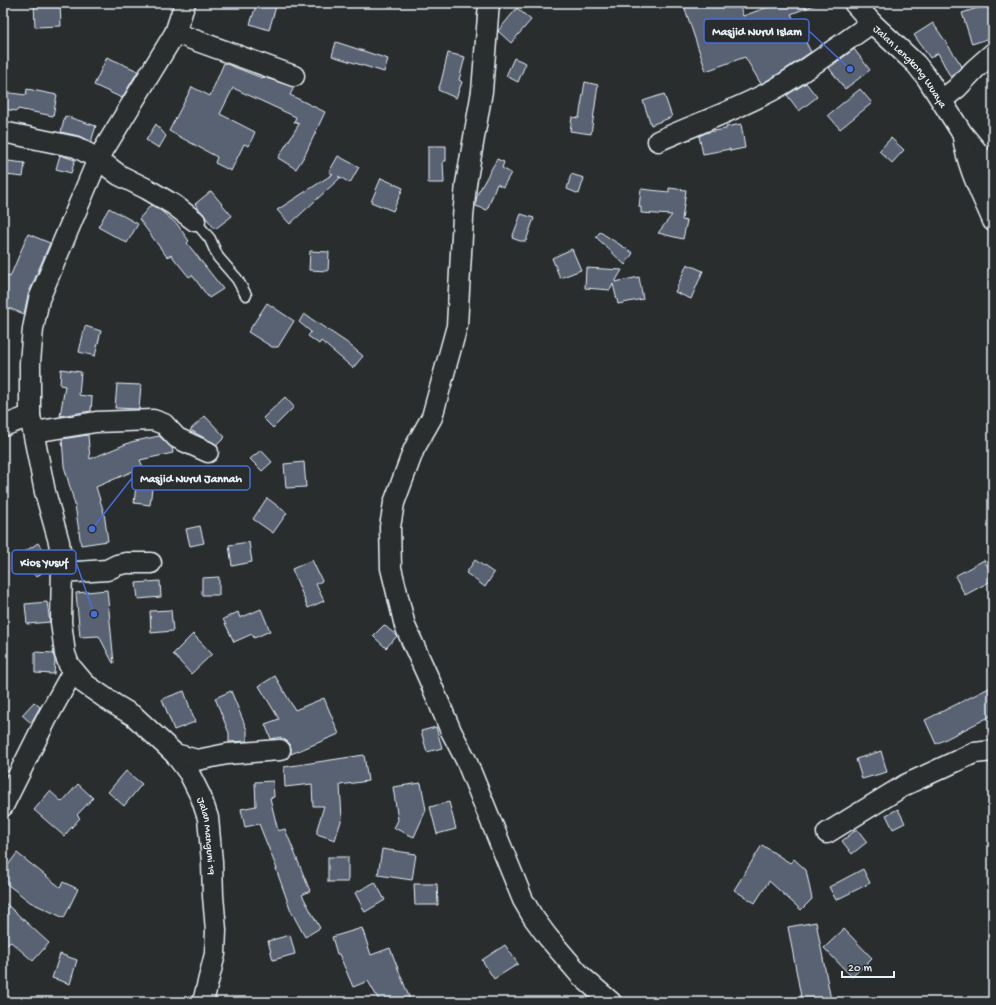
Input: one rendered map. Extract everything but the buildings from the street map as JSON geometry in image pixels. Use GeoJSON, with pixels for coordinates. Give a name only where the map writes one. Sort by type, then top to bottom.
{"type":"FeatureCollection","features":[{"type":"Feature","properties":{"kind":"street","name":"Jalan Manguni 19"},"geometry":{"type":"LineString","coordinates":[[185,3],[174,33],[98,159],[40,299],[33,329],[31,356],[32,424],[45,492],[59,542],[62,573],[61,622],[65,654],[69,665],[85,684],[134,716],[175,754],[189,773],[208,818],[216,930],[215,954],[203,1002]]}},
{"type":"Feature","properties":{"kind":"street"},"geometry":{"type":"LineString","coordinates":[[489,3],[482,91],[466,184],[457,326],[432,417],[414,449],[394,503],[390,527],[391,568],[405,626],[451,731],[466,760],[523,900],[547,936],[581,976],[611,1002]]}},
{"type":"Feature","properties":{"kind":"street","name":"Jalan Lengkong Wuaya"},"geometry":{"type":"LineString","coordinates":[[854,3],[872,23],[916,64],[927,78],[962,133],[984,160],[993,181]]}},
{"type":"Feature","properties":{"kind":"street"},"geometry":{"type":"LineString","coordinates":[[658,141],[700,124],[773,90],[872,23]]}},
{"type":"Feature","properties":{"kind":"street"},"geometry":{"type":"LineString","coordinates":[[174,33],[294,76]]}},
{"type":"Feature","properties":{"kind":"street"},"geometry":{"type":"LineString","coordinates":[[942,100],[957,88],[993,53]]}},
{"type":"Feature","properties":{"kind":"street"},"geometry":{"type":"LineString","coordinates":[[3,132],[76,147],[98,159],[119,175],[167,201],[195,221]]}},
{"type":"Feature","properties":{"kind":"street","name":"Jalan Lengkong Wuaya"},"geometry":{"type":"LineString","coordinates":[[962,133],[965,153],[993,221]]}},
{"type":"Feature","properties":{"kind":"street"},"geometry":{"type":"LineString","coordinates":[[3,426],[153,420],[164,424],[177,438],[208,452]]}},
{"type":"Feature","properties":{"kind":"street"},"geometry":{"type":"LineString","coordinates":[[62,573],[107,570],[117,565],[126,563],[151,563]]}},
{"type":"Feature","properties":{"kind":"street"},"geometry":{"type":"LineString","coordinates":[[3,806],[46,720],[73,671]]}},
{"type":"Feature","properties":{"kind":"street"},"geometry":{"type":"LineString","coordinates":[[175,754],[197,760],[227,754],[280,750]]}},
{"type":"Feature","properties":{"kind":"street"},"geometry":{"type":"LineString","coordinates":[[827,833],[905,785],[974,753],[993,751]]}},
{"type":"Feature","properties":{"kind":"lane"},"geometry":{"type":"LineString","coordinates":[[195,221],[210,239],[218,257],[237,279],[246,295]]}},
{"type":"Feature","properties":{"kind":"place","name":"Masjid Nurul Islam"},"geometry":{"type":"Point","coordinates":[850,69]}},
{"type":"Feature","properties":{"kind":"place","name":"Masjid Nurul Jannah"},"geometry":{"type":"Point","coordinates":[92,529]}},
{"type":"Feature","properties":{"kind":"place","name":"Kios Yusuf"},"geometry":{"type":"Point","coordinates":[94,614]}}]}
